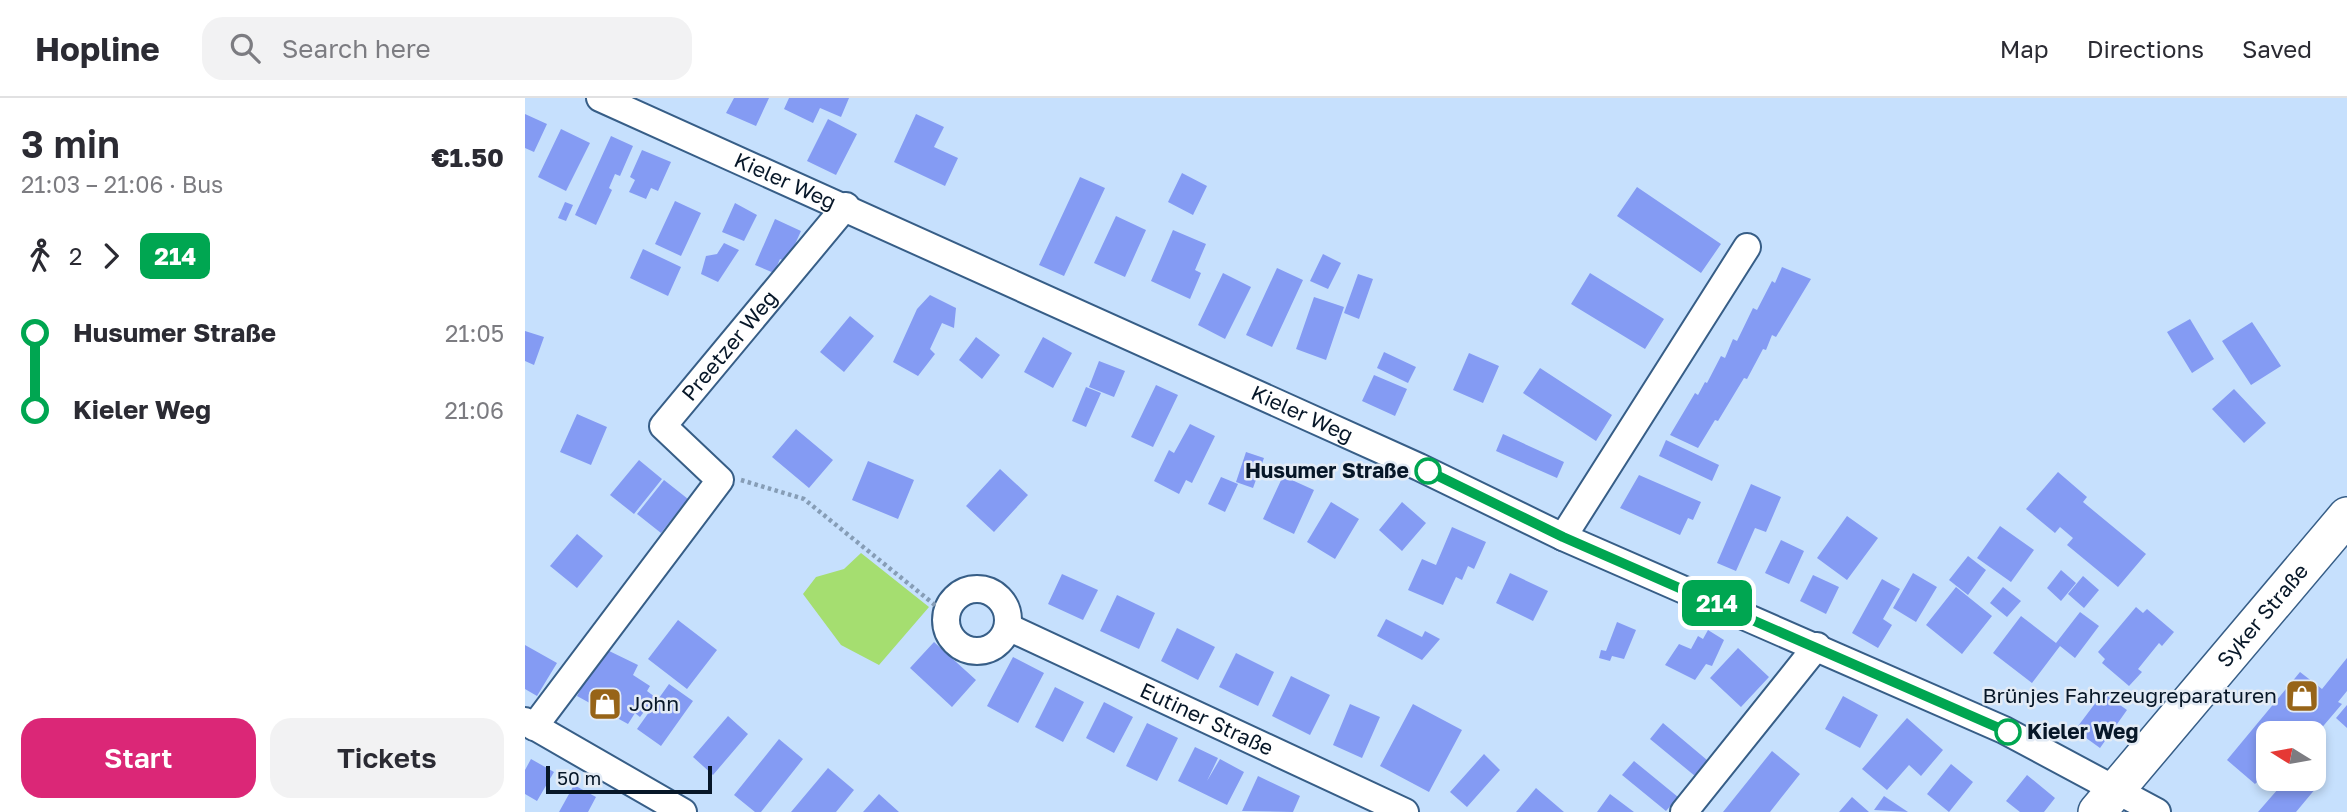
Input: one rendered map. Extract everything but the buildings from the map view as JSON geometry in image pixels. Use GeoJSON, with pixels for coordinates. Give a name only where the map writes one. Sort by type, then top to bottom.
{"type":"FeatureCollection","features":[{"type":"Feature","properties":{"kind":"main road","name":"Syker Straße"},"geometry":{"type":"LineString","coordinates":[[2107,800],[2347,516]]}},
{"type":"Feature","properties":{"kind":"street","name":"Kieler Weg"},"geometry":{"type":"LineString","coordinates":[[600,98],[846,206],[1419,467],[1563,537],[1817,646],[1943,706],[2004,730],[2107,800],[2157,812]]}},
{"type":"Feature","properties":{"kind":"street","name":"Preetzer Weg"},"geometry":{"type":"LineString","coordinates":[[720,480],[663,426],[846,206]]}},
{"type":"Feature","properties":{"kind":"street"},"geometry":{"type":"LineString","coordinates":[[1563,537],[1747,247]]}},
{"type":"Feature","properties":{"kind":"street"},"geometry":{"type":"LineString","coordinates":[[683,812],[530,724],[720,480]]}},
{"type":"Feature","properties":{"kind":"street"},"geometry":{"type":"LineString","coordinates":[[986,590],[998,596],[1006,608],[1008,627],[994,647],[972,651],[954,641],[946,623],[946,614],[954,599],[965,591],[986,590]]}},
{"type":"Feature","properties":{"kind":"street","name":"Eutiner Straße"},"geometry":{"type":"LineString","coordinates":[[1008,627],[1405,812]]}},
{"type":"Feature","properties":{"kind":"street"},"geometry":{"type":"LineString","coordinates":[[1684,812],[1817,646]]}},
{"type":"Feature","properties":{"kind":"path"},"geometry":{"type":"LineString","coordinates":[[720,480],[738,479],[804,499],[946,614]]}},
{"type":"Feature","properties":{"kind":"green space"},"geometry":{"type":"Polygon","coordinates":[[[861,553],[929,607],[879,665],[841,645],[803,594],[816,577],[844,569],[861,553]]]}},
{"type":"Feature","properties":{"kind":"bus line","name":"214"},"geometry":{"type":"LineString","coordinates":[[1428,471],[1563,537],[1817,646],[1943,706],[2008,732]]}},
{"type":"Feature","properties":{"kind":"place","name":"Husumer Straße"},"geometry":{"type":"Point","coordinates":[1428,471]}},
{"type":"Feature","properties":{"kind":"place","name":"Brünjes Fahrzeugreparaturen"},"geometry":{"type":"Point","coordinates":[2302,696]}},
{"type":"Feature","properties":{"kind":"place","name":"John"},"geometry":{"type":"Point","coordinates":[605,704]}},
{"type":"Feature","properties":{"kind":"place","name":"Kieler Weg"},"geometry":{"type":"Point","coordinates":[2008,732]}}]}
